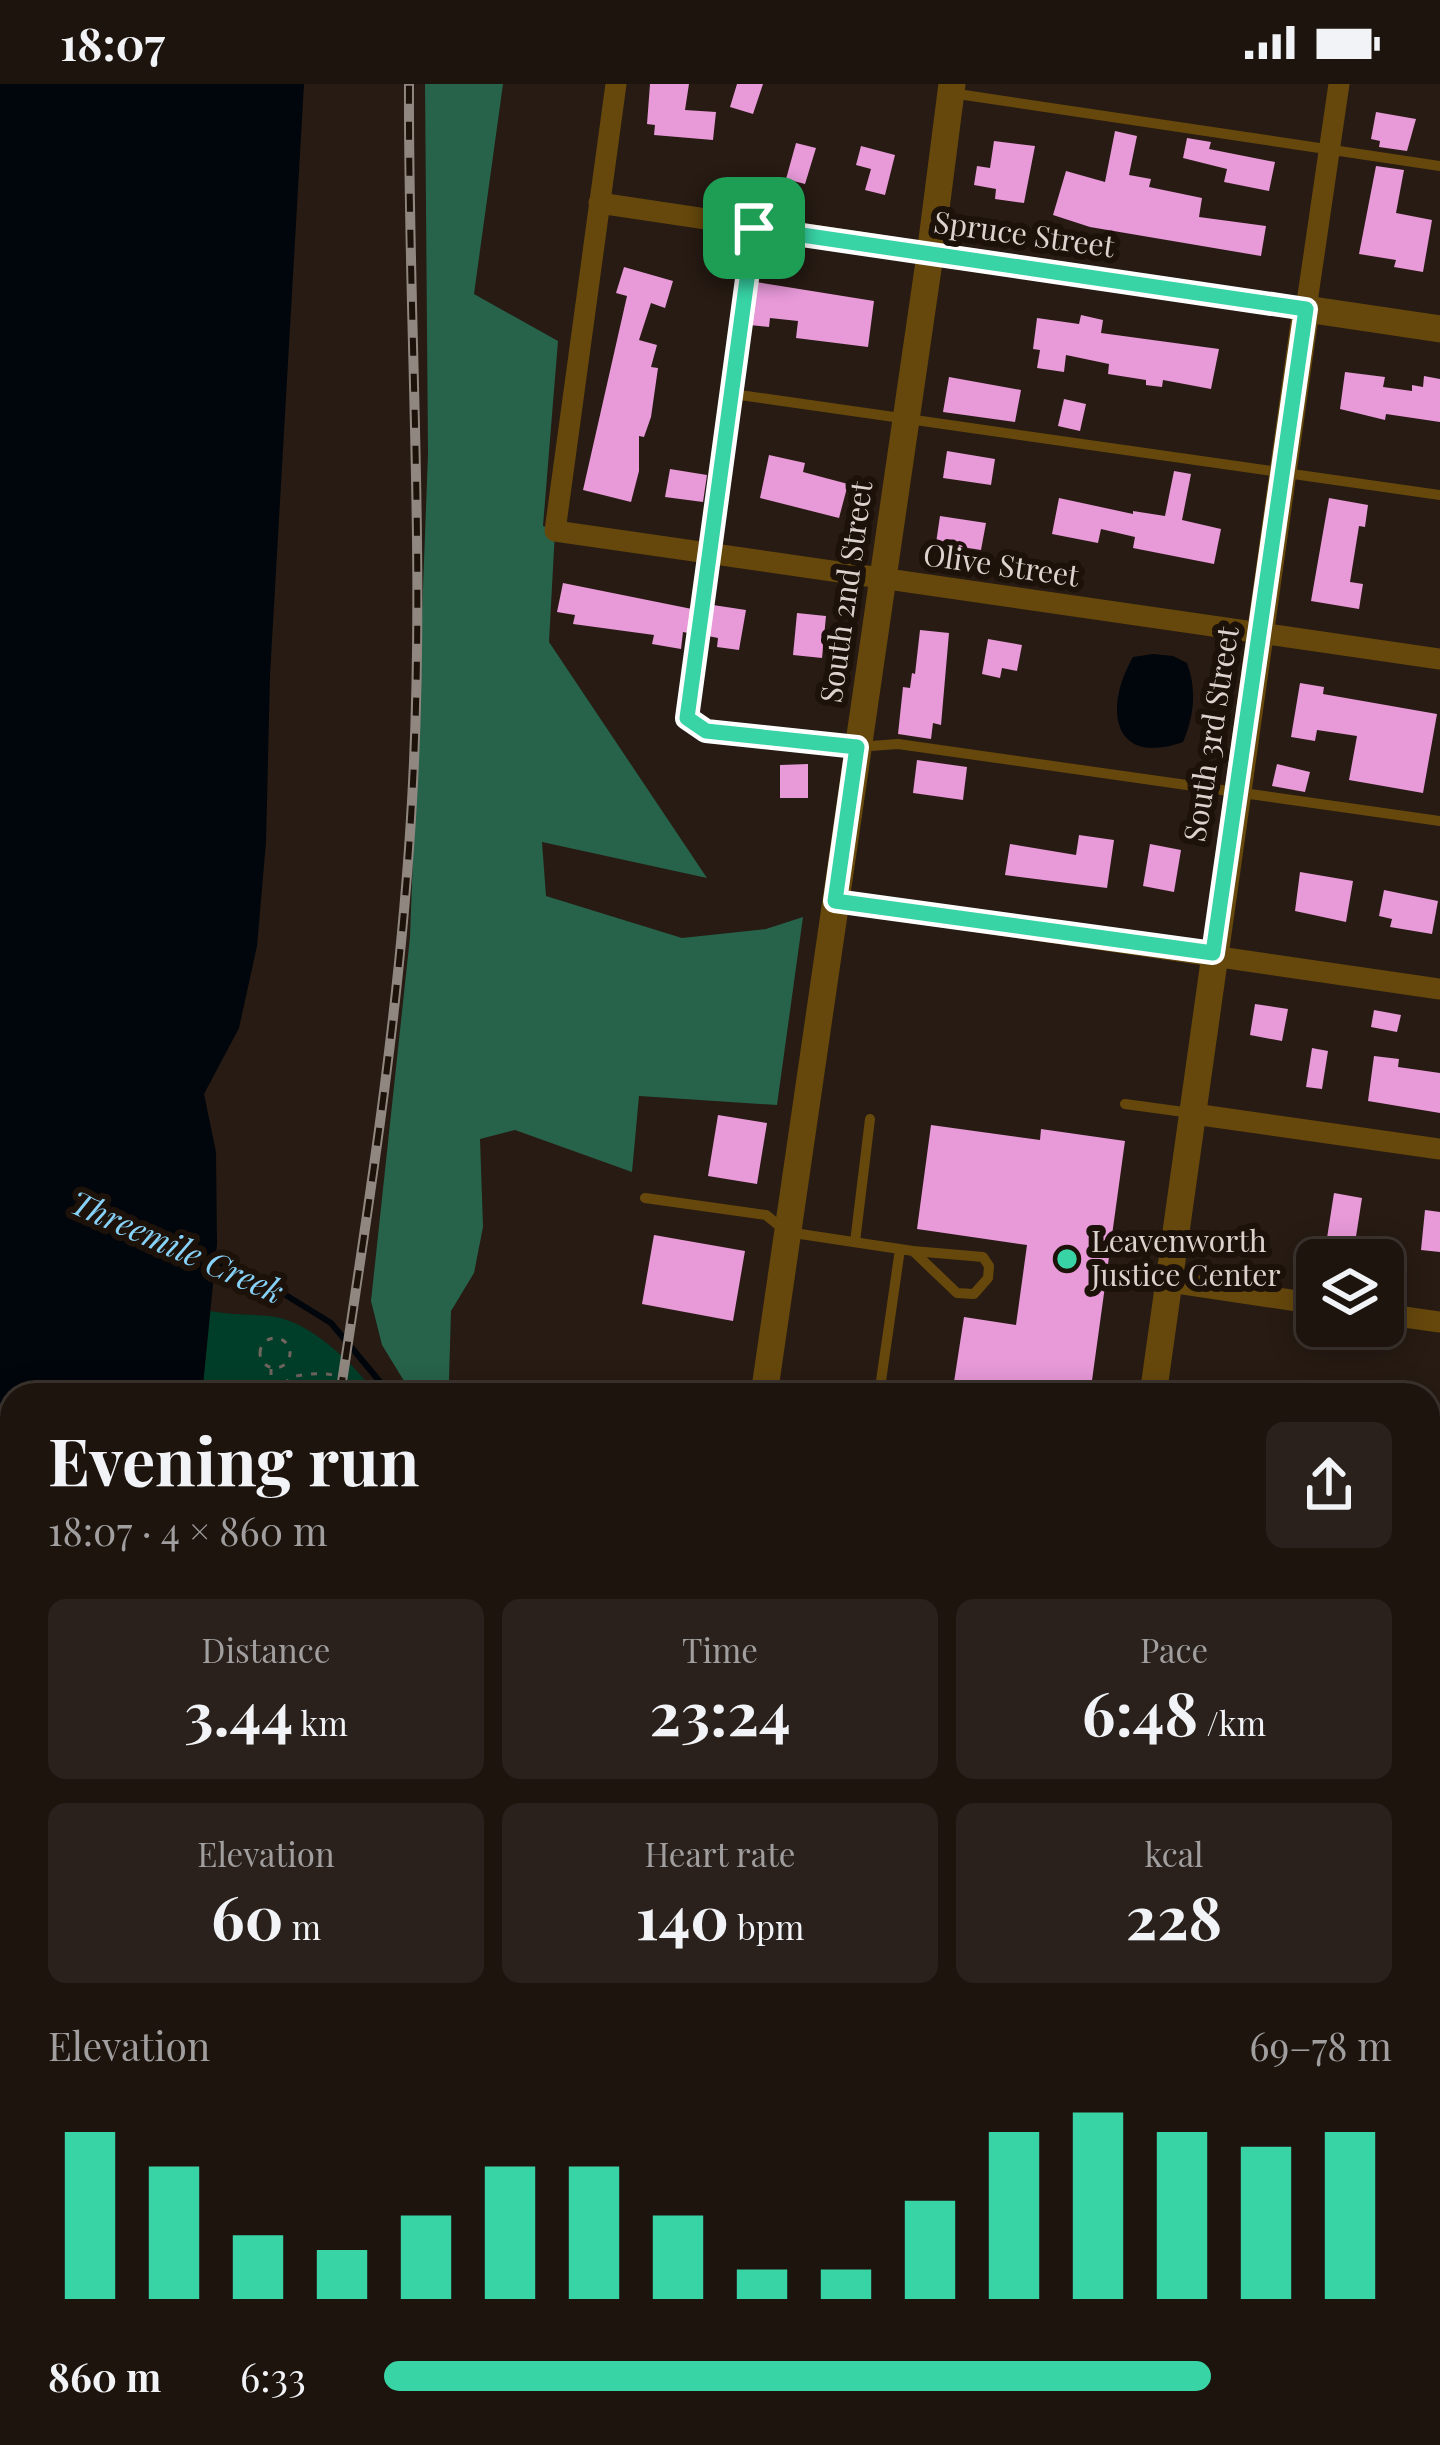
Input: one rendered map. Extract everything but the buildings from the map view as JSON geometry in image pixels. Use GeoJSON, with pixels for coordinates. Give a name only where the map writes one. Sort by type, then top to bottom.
{"type":"FeatureCollection","features":[{"type":"Feature","properties":{"kind":"street"},"geometry":{"type":"LineString","coordinates":[[599,203],[616,84]]}},
{"type":"Feature","properties":{"kind":"street","name":"South 3rd Street"},"geometry":{"type":"LineString","coordinates":[[1155,1383],[1340,84]]}},
{"type":"Feature","properties":{"kind":"street","name":"South 2nd Street"},"geometry":{"type":"LineString","coordinates":[[766,1383],[951,88]]}},
{"type":"Feature","properties":{"kind":"street","name":"Spruce Street"},"geometry":{"type":"LineString","coordinates":[[599,203],[1440,329]]}},
{"type":"Feature","properties":{"kind":"street","name":"Olive Street"},"geometry":{"type":"LineString","coordinates":[[599,203],[555,531],[1440,659]]}},
{"type":"Feature","properties":{"kind":"street"},"geometry":{"type":"LineString","coordinates":[[835,901],[1440,989]]}},
{"type":"Feature","properties":{"kind":"street"},"geometry":{"type":"LineString","coordinates":[[1194,1114],[1440,1149]]}},
{"type":"Feature","properties":{"kind":"street"},"geometry":{"type":"LineString","coordinates":[[1170,1282],[1296,1301]]}},
{"type":"Feature","properties":{"kind":"street"},"geometry":{"type":"LineString","coordinates":[[1404,1317],[1440,1322]]}},
{"type":"Feature","properties":{"kind":"lane"},"geometry":{"type":"LineString","coordinates":[[951,88],[1440,166]]}},
{"type":"Feature","properties":{"kind":"lane"},"geometry":{"type":"LineString","coordinates":[[754,228],[687,718],[706,731],[857,747],[898,744],[1440,821]]}},
{"type":"Feature","properties":{"kind":"lane"},"geometry":{"type":"LineString","coordinates":[[733,394],[1440,495]]}},
{"type":"Feature","properties":{"kind":"lane"},"geometry":{"type":"LineString","coordinates":[[1125,1104],[1194,1114]]}},
{"type":"Feature","properties":{"kind":"lane"},"geometry":{"type":"LineString","coordinates":[[855,1242],[870,1119]]}},
{"type":"Feature","properties":{"kind":"lane"},"geometry":{"type":"LineString","coordinates":[[645,1198],[766,1215],[788,1232],[983,1257],[989,1265],[988,1278],[974,1294],[957,1293],[907,1250]]}},
{"type":"Feature","properties":{"kind":"lane"},"geometry":{"type":"LineString","coordinates":[[881,1383],[907,1250]]}},
{"type":"Feature","properties":{"kind":"path"},"geometry":{"type":"LineString","coordinates":[[271,1367],[279,1367],[290,1357],[290,1349],[279,1338],[271,1338],[260,1348],[260,1356],[271,1367],[272,1383]]}},
{"type":"Feature","properties":{"kind":"path"},"geometry":{"type":"LineString","coordinates":[[285,1383],[291,1377],[332,1374],[355,1383]]}},
{"type":"Feature","properties":{"kind":"green space"},"geometry":{"type":"Polygon","coordinates":[[[425,84],[503,84],[474,294],[558,341],[543,526],[555,531],[549,642],[707,878],[542,842],[546,896],[682,938],[766,929],[803,917],[777,1105],[639,1096],[632,1172],[515,1130],[480,1139],[483,1227],[474,1273],[451,1311],[450,1383],[405,1383],[382,1345],[371,1301],[410,937],[428,454],[425,84]]]}},
{"type":"Feature","properties":{"kind":"green space"},"geometry":{"type":"Polygon","coordinates":[[[210,1311],[268,1316],[298,1325],[343,1357],[366,1383],[203,1383],[210,1311]]]}},
{"type":"Feature","properties":{"kind":"water"},"geometry":{"type":"Polygon","coordinates":[[[0,84],[304,84],[257,946],[239,1028],[204,1094],[216,1152],[217,1244],[203,1383],[0,1383],[0,84]]]}},
{"type":"Feature","properties":{"kind":"water"},"geometry":{"type":"Polygon","coordinates":[[[1153,654],[1187,663],[1193,693],[1183,742],[1159,748],[1128,739],[1117,712],[1118,695],[1133,657],[1153,654]]]}},
{"type":"Feature","properties":{"kind":"waterway","name":"Threemile Creek"},"geometry":{"type":"LineString","coordinates":[[210,1259],[263,1281],[331,1323],[381,1383]]}},
{"type":"Feature","properties":{"kind":"railway"},"geometry":{"type":"LineString","coordinates":[[342,1383],[392,1024],[412,801],[417,532],[409,84]]}},
{"type":"Feature","properties":{"kind":"place","name":"Leavenworth Justice Center"},"geometry":{"type":"Point","coordinates":[1067,1259]}},
{"type":"Feature","properties":{"kind":"route"},"geometry":{"type":"LineString","coordinates":[[754,228],[1306,309],[1213,953],[835,901],[857,747],[706,731],[687,718],[754,228]]}}]}
